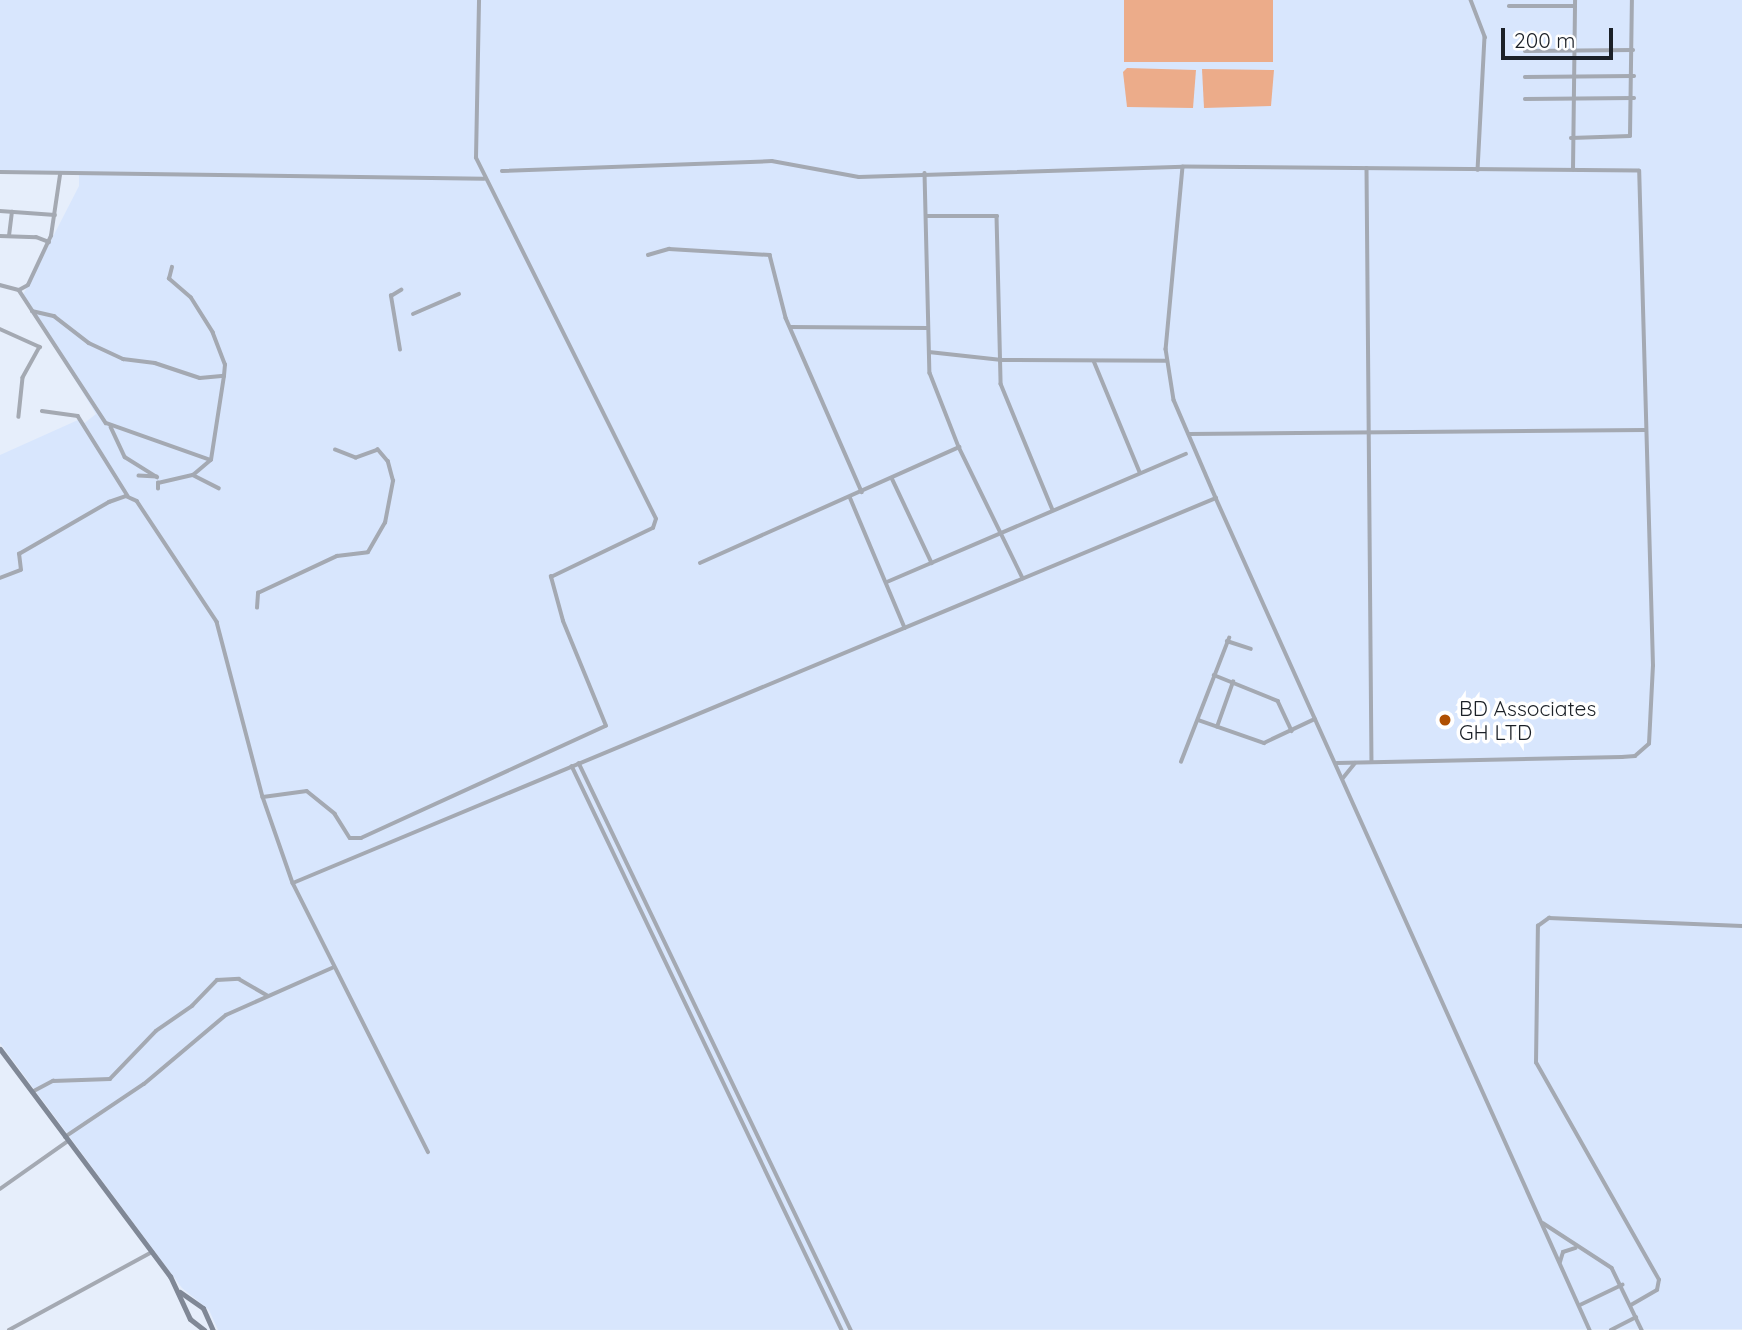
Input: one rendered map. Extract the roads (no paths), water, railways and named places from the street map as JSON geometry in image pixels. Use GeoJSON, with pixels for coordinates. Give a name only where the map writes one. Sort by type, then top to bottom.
{"type":"FeatureCollection","features":[{"type":"Feature","properties":{"kind":"main road"},"geometry":{"type":"LineString","coordinates":[[0,1049],[152,1252],[180,1292],[194,1323],[204,1330]]}},
{"type":"Feature","properties":{"kind":"main road"},"geometry":{"type":"LineString","coordinates":[[180,1292],[200,1306],[213,1330]]}},
{"type":"Feature","properties":{"kind":"main road"},"geometry":{"type":"LineString","coordinates":[[187,1312],[200,1306]]}},
{"type":"Feature","properties":{"kind":"main road"},"geometry":{"type":"LineString","coordinates":[[194,1323],[206,1314]]}},
{"type":"Feature","properties":{"kind":"street"},"geometry":{"type":"LineString","coordinates":[[263,797],[307,791],[335,814],[350,838],[361,838],[606,726],[563,621],[551,577],[653,528],[656,519],[485,179],[474,150],[479,0]]}},
{"type":"Feature","properties":{"kind":"street"},"geometry":{"type":"LineString","coordinates":[[1471,0],[1485,37],[1478,171]]}},
{"type":"Feature","properties":{"kind":"street"},"geometry":{"type":"LineString","coordinates":[[1573,170],[1571,99],[1575,76],[1575,0]]}},
{"type":"Feature","properties":{"kind":"street"},"geometry":{"type":"LineString","coordinates":[[1571,138],[1626,139],[1633,128],[1632,0]]}},
{"type":"Feature","properties":{"kind":"street"},"geometry":{"type":"LineString","coordinates":[[1509,6],[1574,6]]}},
{"type":"Feature","properties":{"kind":"street"},"geometry":{"type":"LineString","coordinates":[[1525,51],[1633,50]]}},
{"type":"Feature","properties":{"kind":"street"},"geometry":{"type":"LineString","coordinates":[[1525,77],[1634,76]]}},
{"type":"Feature","properties":{"kind":"street"},"geometry":{"type":"LineString","coordinates":[[1525,99],[1634,98]]}},
{"type":"Feature","properties":{"kind":"street"},"geometry":{"type":"LineString","coordinates":[[502,172],[772,161],[859,177],[1184,167],[1639,171],[1643,175],[1645,430],[1653,666],[1649,744],[1635,756],[1622,757],[1336,763]]}},
{"type":"Feature","properties":{"kind":"street"},"geometry":{"type":"LineString","coordinates":[[1184,167],[1167,361],[1174,400],[1590,1330]]}},
{"type":"Feature","properties":{"kind":"street"},"geometry":{"type":"LineString","coordinates":[[1367,168],[1366,432],[1372,761]]}},
{"type":"Feature","properties":{"kind":"street"},"geometry":{"type":"LineString","coordinates":[[0,172],[60,175],[485,179]]}},
{"type":"Feature","properties":{"kind":"street"},"geometry":{"type":"LineString","coordinates":[[925,173],[930,373],[959,447],[1023,578]]}},
{"type":"Feature","properties":{"kind":"street"},"geometry":{"type":"LineString","coordinates":[[19,290],[28,285],[49,242],[60,175]]}},
{"type":"Feature","properties":{"kind":"street"},"geometry":{"type":"LineString","coordinates":[[0,211],[55,215]]}},
{"type":"Feature","properties":{"kind":"street"},"geometry":{"type":"LineString","coordinates":[[9,236],[12,212]]}},
{"type":"Feature","properties":{"kind":"street"},"geometry":{"type":"LineString","coordinates":[[927,216],[997,216],[1001,384],[1008,408],[1053,510]]}},
{"type":"Feature","properties":{"kind":"street"},"geometry":{"type":"LineString","coordinates":[[0,236],[49,242]]}},
{"type":"Feature","properties":{"kind":"street"},"geometry":{"type":"LineString","coordinates":[[648,255],[669,248],[770,255],[790,327],[862,492]]}},
{"type":"Feature","properties":{"kind":"street"},"geometry":{"type":"LineString","coordinates":[[158,489],[158,483],[193,475],[211,460],[225,365],[213,333],[191,298],[169,279],[172,267]]}},
{"type":"Feature","properties":{"kind":"street"},"geometry":{"type":"LineString","coordinates":[[0,285],[19,290],[86,387],[87,398],[110,425],[125,457],[157,477],[139,476]]}},
{"type":"Feature","properties":{"kind":"street"},"geometry":{"type":"LineString","coordinates":[[400,350],[391,296],[401,290]]}},
{"type":"Feature","properties":{"kind":"street"},"geometry":{"type":"LineString","coordinates":[[413,314],[459,295]]}},
{"type":"Feature","properties":{"kind":"street"},"geometry":{"type":"LineString","coordinates":[[32,311],[54,316],[89,343],[122,359],[155,363],[200,378],[223,376]]}},
{"type":"Feature","properties":{"kind":"street"},"geometry":{"type":"LineString","coordinates":[[790,327],[928,327]]}},
{"type":"Feature","properties":{"kind":"street"},"geometry":{"type":"LineString","coordinates":[[0,329],[40,347],[23,378],[19,417]]}},
{"type":"Feature","properties":{"kind":"street"},"geometry":{"type":"LineString","coordinates":[[929,352],[1002,360],[1167,361]]}},
{"type":"Feature","properties":{"kind":"street"},"geometry":{"type":"LineString","coordinates":[[1094,362],[1140,472]]}},
{"type":"Feature","properties":{"kind":"street"},"geometry":{"type":"LineString","coordinates":[[42,411],[78,416],[128,496],[157,529],[216,622],[263,797],[293,883],[332,968],[428,1152]]}},
{"type":"Feature","properties":{"kind":"street"},"geometry":{"type":"LineString","coordinates":[[110,425],[211,460]]}},
{"type":"Feature","properties":{"kind":"street"},"geometry":{"type":"LineString","coordinates":[[1189,434],[1645,430]]}},
{"type":"Feature","properties":{"kind":"street"},"geometry":{"type":"LineString","coordinates":[[700,563],[959,447]]}},
{"type":"Feature","properties":{"kind":"street"},"geometry":{"type":"LineString","coordinates":[[257,608],[258,593],[337,556],[368,552],[385,523],[393,481],[388,462],[377,450],[356,458],[335,450]]}},
{"type":"Feature","properties":{"kind":"street"},"geometry":{"type":"LineString","coordinates":[[887,582],[1186,454]]}},
{"type":"Feature","properties":{"kind":"street"},"geometry":{"type":"LineString","coordinates":[[193,475],[219,488]]}},
{"type":"Feature","properties":{"kind":"street"},"geometry":{"type":"LineString","coordinates":[[892,478],[932,563]]}},
{"type":"Feature","properties":{"kind":"street"},"geometry":{"type":"LineString","coordinates":[[0,578],[21,570],[19,554],[109,502],[128,496]]}},
{"type":"Feature","properties":{"kind":"street"},"geometry":{"type":"LineString","coordinates":[[850,497],[905,628]]}},
{"type":"Feature","properties":{"kind":"street"},"geometry":{"type":"LineString","coordinates":[[293,883],[1216,498]]}},
{"type":"Feature","properties":{"kind":"street"},"geometry":{"type":"LineString","coordinates":[[1181,762],[1228,639],[1251,649]]}},
{"type":"Feature","properties":{"kind":"street"},"geometry":{"type":"LineString","coordinates":[[1214,675],[1279,701],[1292,731]]}},
{"type":"Feature","properties":{"kind":"street"},"geometry":{"type":"LineString","coordinates":[[1217,727],[1233,682]]}},
{"type":"Feature","properties":{"kind":"street"},"geometry":{"type":"LineString","coordinates":[[1198,720],[1264,743],[1315,719]]}},
{"type":"Feature","properties":{"kind":"street"},"geometry":{"type":"LineString","coordinates":[[1343,778],[1356,762]]}},
{"type":"Feature","properties":{"kind":"street"},"geometry":{"type":"LineString","coordinates":[[579,763],[851,1330]]}},
{"type":"Feature","properties":{"kind":"street"},"geometry":{"type":"LineString","coordinates":[[572,766],[842,1330]]}},
{"type":"Feature","properties":{"kind":"street"},"geometry":{"type":"LineString","coordinates":[[1631,1306],[1657,1290],[1659,1280],[1536,1063],[1538,926],[1545,918],[1742,926]]}},
{"type":"Feature","properties":{"kind":"street"},"geometry":{"type":"LineString","coordinates":[[0,1189],[144,1084],[216,1022],[267,995],[332,968]]}},
{"type":"Feature","properties":{"kind":"street"},"geometry":{"type":"LineString","coordinates":[[32,1092],[53,1081],[106,1081],[217,980],[239,979],[267,995]]}},
{"type":"Feature","properties":{"kind":"street"},"geometry":{"type":"LineString","coordinates":[[1541,1222],[1612,1268],[1642,1330]]}},
{"type":"Feature","properties":{"kind":"street"},"geometry":{"type":"LineString","coordinates":[[1560,1264],[1567,1249],[1580,1249]]}},
{"type":"Feature","properties":{"kind":"street"},"geometry":{"type":"LineString","coordinates":[[9,1330],[152,1252]]}},
{"type":"Feature","properties":{"kind":"street"},"geometry":{"type":"LineString","coordinates":[[1579,1305],[1622,1285]]}},
{"type":"Feature","properties":{"kind":"street"},"geometry":{"type":"LineString","coordinates":[[1611,1330],[1636,1317]]}},
{"type":"Feature","properties":{"kind":"place","name":"BD Associates GH LTD"},"geometry":{"type":"Point","coordinates":[1445,720]}}]}
